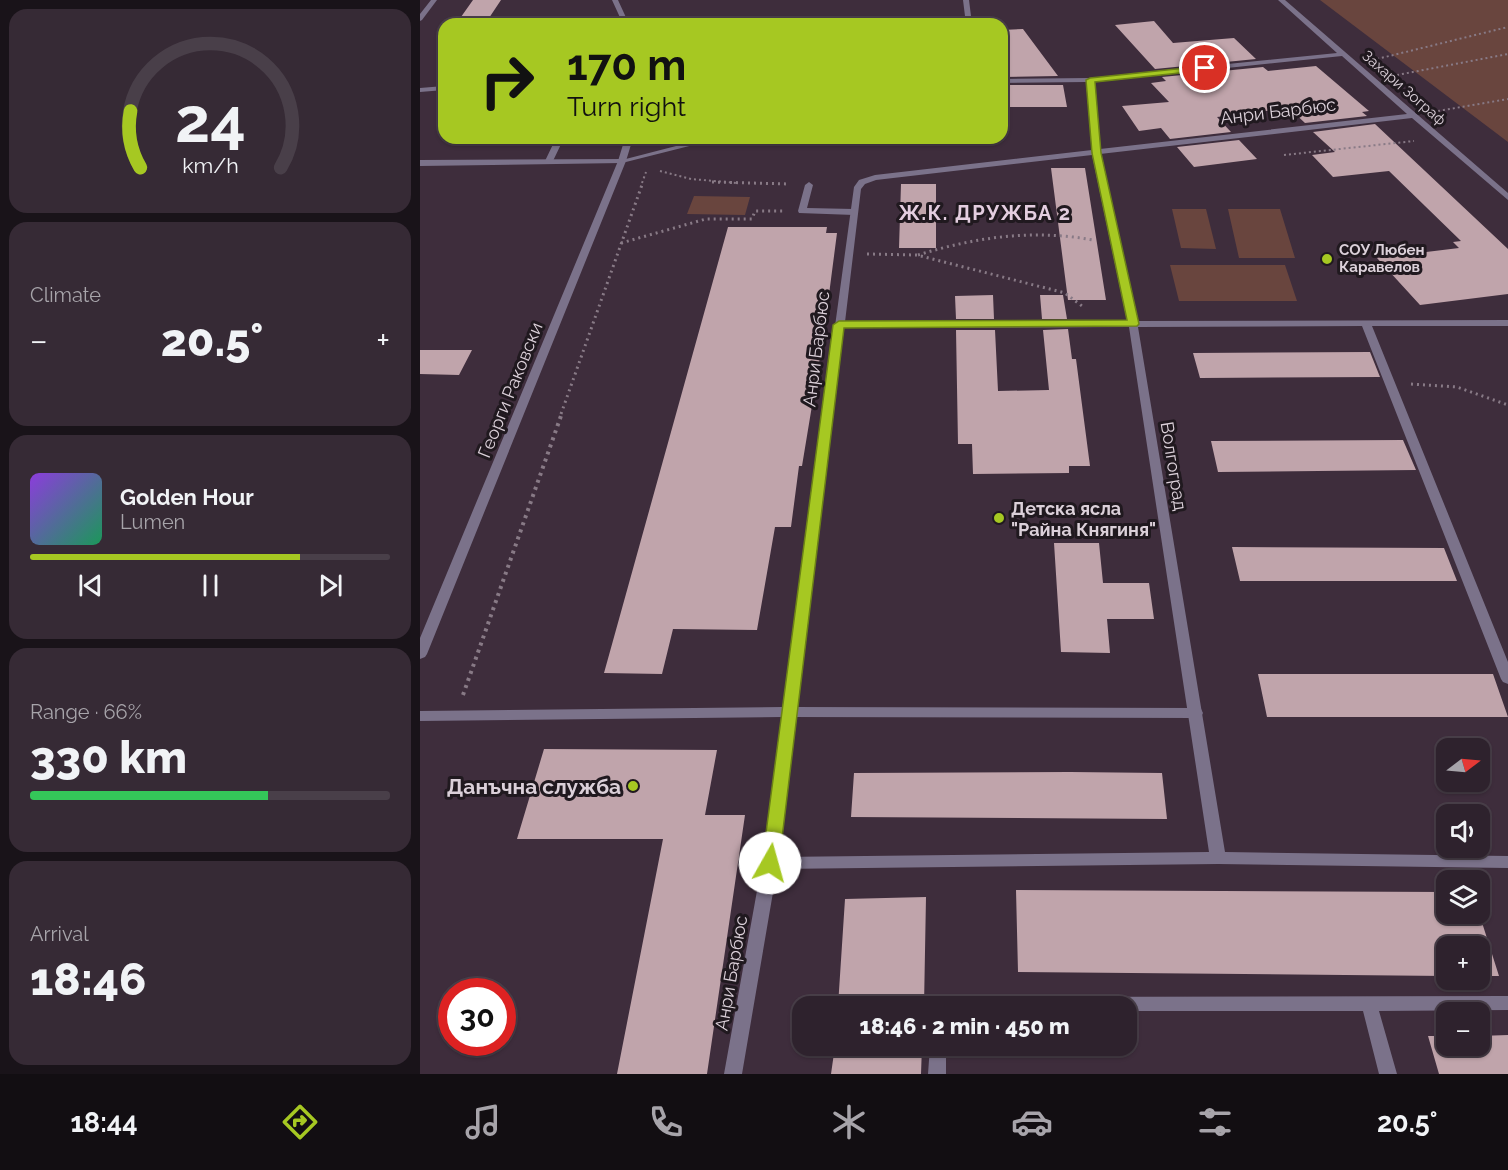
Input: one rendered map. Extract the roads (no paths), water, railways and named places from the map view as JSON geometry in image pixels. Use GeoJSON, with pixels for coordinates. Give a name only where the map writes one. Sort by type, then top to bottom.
{"type":"FeatureCollection","features":[{"type":"Feature","properties":{"kind":"street"},"geometry":{"type":"LineString","coordinates":[[420,19],[434,0]]}},
{"type":"Feature","properties":{"kind":"street"},"geometry":{"type":"LineString","coordinates":[[615,0],[623,18]]}},
{"type":"Feature","properties":{"kind":"street"},"geometry":{"type":"LineString","coordinates":[[966,0],[968,18]]}},
{"type":"Feature","properties":{"kind":"street","name":"Захари Зограф"},"geometry":{"type":"LineString","coordinates":[[1281,0],[1508,196]]}},
{"type":"Feature","properties":{"kind":"street"},"geometry":{"type":"LineString","coordinates":[[1008,81],[1090,80],[1344,54]]}},
{"type":"Feature","properties":{"kind":"street","name":"Волгоград"},"geometry":{"type":"LineString","coordinates":[[1090,80],[1096,153],[1133,324],[1218,858]]}},
{"type":"Feature","properties":{"kind":"street"},"geometry":{"type":"LineString","coordinates":[[420,90],[438,88]]}},
{"type":"Feature","properties":{"kind":"street","name":"Анри Барбюс"},"geometry":{"type":"LineString","coordinates":[[733,1074],[770,863],[857,189],[862,182],[875,178],[1415,115]]}},
{"type":"Feature","properties":{"kind":"street"},"geometry":{"type":"LineString","coordinates":[[549,161],[557,144]]}},
{"type":"Feature","properties":{"kind":"street","name":"Георги Раковски"},"geometry":{"type":"LineString","coordinates":[[420,654],[627,144]]}},
{"type":"Feature","properties":{"kind":"street"},"geometry":{"type":"LineString","coordinates":[[422,163],[622,161],[694,144]]}},
{"type":"Feature","properties":{"kind":"street"},"geometry":{"type":"LineString","coordinates":[[809,184],[802,211],[854,212]]}},
{"type":"Feature","properties":{"kind":"street"},"geometry":{"type":"LineString","coordinates":[[1366,323],[1508,679]]}},
{"type":"Feature","properties":{"kind":"street"},"geometry":{"type":"LineString","coordinates":[[839,325],[1508,323]]}},
{"type":"Feature","properties":{"kind":"street"},"geometry":{"type":"LineString","coordinates":[[420,716],[789,712],[1196,713]]}},
{"type":"Feature","properties":{"kind":"street"},"geometry":{"type":"LineString","coordinates":[[770,863],[1218,858],[1508,862]]}},
{"type":"Feature","properties":{"kind":"street"},"geometry":{"type":"LineString","coordinates":[[1369,1003],[1388,1074]]}},
{"type":"Feature","properties":{"kind":"street"},"geometry":{"type":"LineString","coordinates":[[1137,1004],[1508,1003]]}},
{"type":"Feature","properties":{"kind":"street"},"geometry":{"type":"LineString","coordinates":[[938,1056],[938,1074]]}},
{"type":"Feature","properties":{"kind":"place","name":"СОУ Любен Каравелов"},"geometry":{"type":"Point","coordinates":[1327,259]}},
{"type":"Feature","properties":{"kind":"place","name":"Детска ясла \"Райна Княгиня\""},"geometry":{"type":"Point","coordinates":[999,518]}},
{"type":"Feature","properties":{"kind":"place","name":"Данъчна служба"},"geometry":{"type":"Point","coordinates":[633,786]}},
{"type":"Feature","properties":{"kind":"district","name":"Ж.К. ДРУЖБА 2"},"geometry":{"type":"Point","coordinates":[985,213]}}]}
